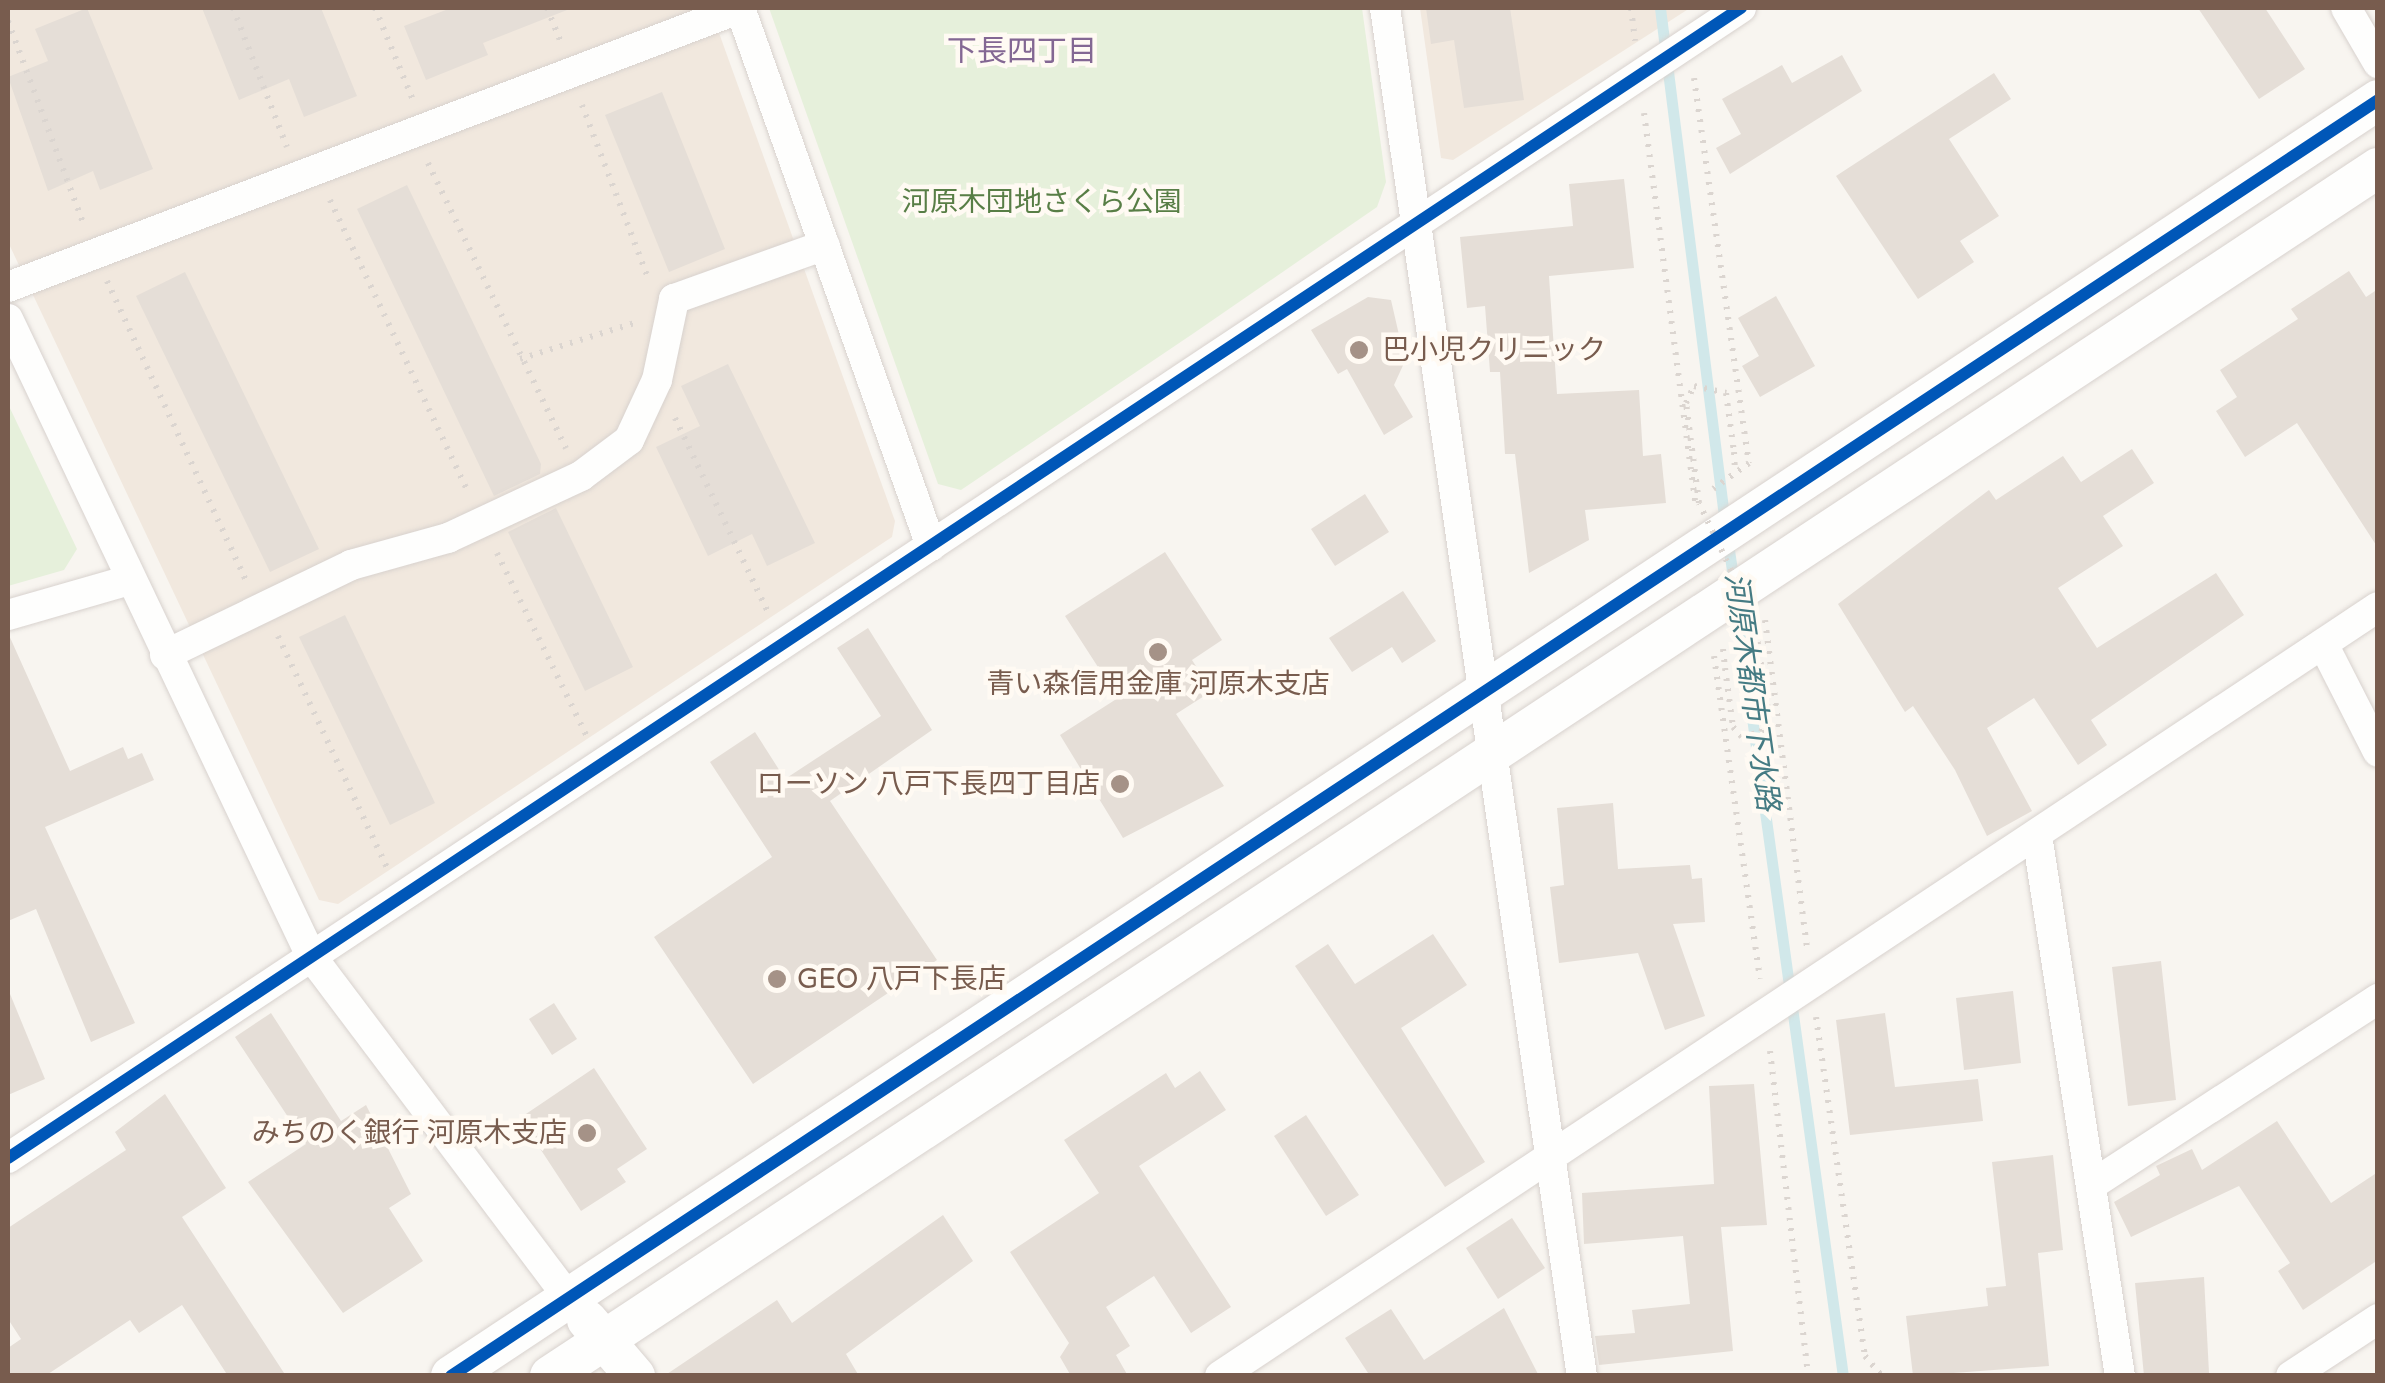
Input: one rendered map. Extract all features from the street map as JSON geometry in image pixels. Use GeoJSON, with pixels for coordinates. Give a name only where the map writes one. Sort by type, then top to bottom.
{"type":"FeatureCollection","features":[{"type":"Feature","properties":{"kind":"street"},"geometry":{"type":"LineString","coordinates":[[8,287],[741,8],[932,546]]}},
{"type":"Feature","properties":{"kind":"street"},"geometry":{"type":"LineString","coordinates":[[1385,8],[1489,753],[1582,1376]]}},
{"type":"Feature","properties":{"kind":"street"},"geometry":{"type":"LineString","coordinates":[[8,1158],[1741,8]]}},
{"type":"Feature","properties":{"kind":"street"},"geometry":{"type":"LineString","coordinates":[[2346,8],[2378,64]]}},
{"type":"Feature","properties":{"kind":"street"},"geometry":{"type":"LineString","coordinates":[[451,1376],[2378,100]]}},
{"type":"Feature","properties":{"kind":"street"},"geometry":{"type":"LineString","coordinates":[[550,1376],[2378,168]]}},
{"type":"Feature","properties":{"kind":"street"},"geometry":{"type":"LineString","coordinates":[[165,655],[351,565],[482,522],[581,476],[629,440],[657,380],[667,312],[674,299],[826,245]]}},
{"type":"Feature","properties":{"kind":"street"},"geometry":{"type":"LineString","coordinates":[[8,319],[311,956],[568,1297],[635,1376]]}},
{"type":"Feature","properties":{"kind":"street"},"geometry":{"type":"LineString","coordinates":[[8,616],[129,580]]}},
{"type":"Feature","properties":{"kind":"street"},"geometry":{"type":"LineString","coordinates":[[1220,1376],[2378,607]]}},
{"type":"Feature","properties":{"kind":"street"},"geometry":{"type":"LineString","coordinates":[[2324,644],[2378,752]]}},
{"type":"Feature","properties":{"kind":"street"},"geometry":{"type":"LineString","coordinates":[[2038,834],[2120,1376]]}},
{"type":"Feature","properties":{"kind":"street"},"geometry":{"type":"LineString","coordinates":[[2092,1184],[2378,999]]}},
{"type":"Feature","properties":{"kind":"street"},"geometry":{"type":"LineString","coordinates":[[2291,1376],[2378,1319]]}},
{"type":"Feature","properties":{"kind":"path"},"geometry":{"type":"LineString","coordinates":[[233,8],[307,173],[592,744]]}},
{"type":"Feature","properties":{"kind":"path"},"geometry":{"type":"LineString","coordinates":[[376,8],[420,130],[520,359],[581,476]]}},
{"type":"Feature","properties":{"kind":"path"},"geometry":{"type":"LineString","coordinates":[[520,359],[667,312],[547,8]]}},
{"type":"Feature","properties":{"kind":"path"},"geometry":{"type":"LineString","coordinates":[[1631,8],[1690,506],[1748,463],[1690,41]]}},
{"type":"Feature","properties":{"kind":"path"},"geometry":{"type":"LineString","coordinates":[[8,21],[94,254],[264,606],[382,865],[397,873]]}},
{"type":"Feature","properties":{"kind":"path"},"geometry":{"type":"LineString","coordinates":[[657,380],[774,624]]}},
{"type":"Feature","properties":{"kind":"path"},"geometry":{"type":"LineString","coordinates":[[1724,649],[1732,727],[1742,736],[1761,732],[1769,717],[1754,618],[1699,503],[1686,403],[1694,386],[1726,393],[1735,473]]}},
{"type":"Feature","properties":{"kind":"shaded area"},"geometry":{"type":"Polygon","coordinates":[[[8,8],[710,8],[895,521],[892,537],[338,904],[319,900],[8,242],[8,8]]]}},
{"type":"Feature","properties":{"kind":"shaded area"},"geometry":{"type":"Polygon","coordinates":[[[1420,8],[1690,8],[1453,160],[1441,158],[1420,8]]]}},
{"type":"Feature","properties":{"kind":"green space","name":"河原木団地さくら公園"},"geometry":{"type":"Polygon","coordinates":[[[769,8],[1362,8],[1386,182],[1377,207],[1194,333],[961,490],[938,484],[769,8]]]}},
{"type":"Feature","properties":{"kind":"green space"},"geometry":{"type":"Polygon","coordinates":[[[8,404],[77,549],[64,570],[8,586],[8,404]]]}},
{"type":"Feature","properties":{"kind":"building"},"geometry":{"type":"Polygon","coordinates":[[[87,8],[153,169],[100,190],[93,171],[48,191],[8,77],[48,61],[35,29],[87,8]]]}},
{"type":"Feature","properties":{"kind":"building"},"geometry":{"type":"Polygon","coordinates":[[[202,8],[321,8],[357,96],[304,117],[289,79],[239,100],[202,8]]]}},
{"type":"Feature","properties":{"kind":"building"},"geometry":{"type":"Polygon","coordinates":[[[451,8],[567,10],[483,43],[488,55],[426,80],[404,26],[451,8]]]}},
{"type":"Feature","properties":{"kind":"building"},"geometry":{"type":"Polygon","coordinates":[[[1426,8],[1510,8],[1524,100],[1464,108],[1454,40],[1431,44],[1426,8]]]}},
{"type":"Feature","properties":{"kind":"building"},"geometry":{"type":"Polygon","coordinates":[[[2198,8],[2265,8],[2305,69],[2259,99],[2198,8]]]}},
{"type":"Feature","properties":{"kind":"building"},"geometry":{"type":"Polygon","coordinates":[[[1842,55],[1862,91],[1730,174],[1716,148],[1741,134],[1722,99],[1782,65],[1792,83],[1842,55]]]}},
{"type":"Feature","properties":{"kind":"building"},"geometry":{"type":"Polygon","coordinates":[[[1994,73],[2011,99],[1949,139],[1999,216],[1960,241],[1974,262],[1918,299],[1836,176],[1994,73]]]}},
{"type":"Feature","properties":{"kind":"building"},"geometry":{"type":"Polygon","coordinates":[[[662,92],[725,249],[669,272],[605,115],[662,92]]]}},
{"type":"Feature","properties":{"kind":"building"},"geometry":{"type":"Polygon","coordinates":[[[1624,179],[1634,268],[1549,276],[1557,394],[1639,390],[1643,456],[1661,454],[1666,503],[1585,510],[1589,540],[1529,573],[1515,454],[1505,454],[1500,372],[1490,372],[1485,306],[1467,308],[1460,237],[1573,226],[1569,184],[1624,179]]]}},
{"type":"Feature","properties":{"kind":"building"},"geometry":{"type":"Polygon","coordinates":[[[407,185],[541,464],[540,474],[494,496],[357,209],[407,185]]]}},
{"type":"Feature","properties":{"kind":"building"},"geometry":{"type":"Polygon","coordinates":[[[2349,271],[2366,297],[2378,289],[2378,548],[2297,423],[2245,457],[2216,411],[2237,397],[2220,370],[2298,319],[2291,309],[2349,271]]]}},
{"type":"Feature","properties":{"kind":"building"},"geometry":{"type":"Polygon","coordinates":[[[185,272],[319,549],[270,572],[136,296],[185,272]]]}},
{"type":"Feature","properties":{"kind":"building"},"geometry":{"type":"Polygon","coordinates":[[[1776,296],[1815,366],[1760,397],[1742,366],[1759,356],[1738,318],[1776,296]]]}},
{"type":"Feature","properties":{"kind":"building"},"geometry":{"type":"Polygon","coordinates":[[[1368,297],[1391,300],[1405,361],[1394,385],[1413,417],[1384,435],[1347,369],[1338,374],[1311,330],[1368,297]]]}},
{"type":"Feature","properties":{"kind":"building"},"geometry":{"type":"Polygon","coordinates":[[[728,364],[815,543],[767,566],[752,534],[708,556],[656,447],[700,426],[681,386],[728,364]]]}},
{"type":"Feature","properties":{"kind":"building"},"geometry":{"type":"Polygon","coordinates":[[[2132,449],[2154,483],[2103,516],[2123,546],[2058,588],[2097,648],[2216,573],[2244,615],[2091,720],[2107,745],[2078,765],[2034,698],[1987,728],[2032,811],[1987,836],[1955,770],[1913,706],[1905,712],[1838,604],[1989,490],[1996,500],[2063,456],[2081,482],[2132,449]]]}},
{"type":"Feature","properties":{"kind":"building"},"geometry":{"type":"Polygon","coordinates":[[[1365,494],[1389,532],[1335,566],[1311,529],[1365,494]]]}},
{"type":"Feature","properties":{"kind":"building"},"geometry":{"type":"Polygon","coordinates":[[[556,508],[633,667],[585,691],[508,532],[556,508]]]}},
{"type":"Feature","properties":{"kind":"building"},"geometry":{"type":"Polygon","coordinates":[[[1165,552],[1222,640],[1192,660],[1212,691],[1176,714],[1224,786],[1123,838],[1060,735],[1118,698],[1065,616],[1165,552]]]}},
{"type":"Feature","properties":{"kind":"building"},"geometry":{"type":"Polygon","coordinates":[[[1403,591],[1436,641],[1402,663],[1392,647],[1352,672],[1329,638],[1403,591]]]}},
{"type":"Feature","properties":{"kind":"building"},"geometry":{"type":"Polygon","coordinates":[[[345,615],[435,803],[390,825],[299,637],[345,615]]]}},
{"type":"Feature","properties":{"kind":"building"},"geometry":{"type":"Polygon","coordinates":[[[868,628],[932,730],[830,801],[937,960],[753,1084],[654,937],[772,857],[710,762],[755,732],[785,779],[881,716],[837,648],[868,628]]]}},
{"type":"Feature","properties":{"kind":"building"},"geometry":{"type":"Polygon","coordinates":[[[8,633],[70,771],[123,747],[128,759],[142,753],[154,780],[45,827],[135,1023],[91,1042],[36,909],[8,921],[8,633]]]}},
{"type":"Feature","properties":{"kind":"building"},"geometry":{"type":"Polygon","coordinates":[[[1613,803],[1618,869],[1690,865],[1692,879],[1702,878],[1705,922],[1673,924],[1705,1016],[1665,1030],[1638,953],[1559,963],[1550,887],[1564,885],[1557,808],[1613,803]]]}},
{"type":"Feature","properties":{"kind":"building"},"geometry":{"type":"Polygon","coordinates":[[[1433,934],[1467,985],[1401,1028],[1485,1162],[1445,1187],[1295,966],[1328,944],[1355,984],[1433,934]]]}},
{"type":"Feature","properties":{"kind":"building"},"geometry":{"type":"Polygon","coordinates":[[[2161,961],[2176,1100],[2128,1106],[2112,967],[2161,961]]]}},
{"type":"Feature","properties":{"kind":"building"},"geometry":{"type":"Polygon","coordinates":[[[8,989],[45,1079],[8,1095],[8,989]]]}},
{"type":"Feature","properties":{"kind":"building"},"geometry":{"type":"Polygon","coordinates":[[[2013,991],[2021,1063],[1964,1070],[1956,998],[2013,991]]]}},
{"type":"Feature","properties":{"kind":"building"},"geometry":{"type":"Polygon","coordinates":[[[554,1003],[577,1039],[552,1055],[529,1019],[554,1003]]]}},
{"type":"Feature","properties":{"kind":"building"},"geometry":{"type":"Polygon","coordinates":[[[271,1013],[341,1121],[366,1105],[411,1194],[389,1208],[423,1261],[343,1313],[248,1182],[306,1144],[235,1037],[271,1013]]]}},
{"type":"Feature","properties":{"kind":"building"},"geometry":{"type":"Polygon","coordinates":[[[1885,1013],[1895,1087],[1978,1079],[1983,1121],[1850,1135],[1836,1020],[1885,1013]]]}},
{"type":"Feature","properties":{"kind":"building"},"geometry":{"type":"Polygon","coordinates":[[[594,1068],[647,1149],[617,1169],[626,1182],[581,1211],[520,1118],[594,1068]]]}},
{"type":"Feature","properties":{"kind":"building"},"geometry":{"type":"Polygon","coordinates":[[[1200,1071],[1226,1110],[1139,1166],[1231,1307],[1191,1333],[1154,1276],[1106,1307],[1130,1346],[1116,1355],[1128,1376],[1071,1376],[1060,1357],[1069,1343],[1010,1252],[1099,1193],[1064,1140],[1166,1073],[1175,1088],[1200,1071]]]}},
{"type":"Feature","properties":{"kind":"building"},"geometry":{"type":"Polygon","coordinates":[[[1754,1084],[1767,1225],[1721,1227],[1733,1351],[1599,1365],[1595,1336],[1635,1333],[1632,1310],[1690,1304],[1683,1236],[1584,1244],[1582,1193],[1714,1184],[1709,1086],[1754,1084]]]}},
{"type":"Feature","properties":{"kind":"building"},"geometry":{"type":"Polygon","coordinates":[[[165,1094],[226,1188],[182,1217],[286,1376],[228,1376],[182,1305],[139,1333],[130,1320],[45,1376],[8,1376],[8,1348],[21,1339],[8,1319],[8,1228],[126,1150],[115,1132],[165,1094]]]}},
{"type":"Feature","properties":{"kind":"building"},"geometry":{"type":"Polygon","coordinates":[[[1306,1115],[1359,1195],[1326,1216],[1274,1136],[1306,1115]]]}},
{"type":"Feature","properties":{"kind":"building"},"geometry":{"type":"Polygon","coordinates":[[[2277,1121],[2331,1203],[2378,1172],[2378,1260],[2303,1310],[2278,1271],[2290,1263],[2239,1186],[2131,1237],[2114,1202],[2160,1175],[2156,1166],[2192,1149],[2202,1170],[2277,1121]]]}},
{"type":"Feature","properties":{"kind":"building"},"geometry":{"type":"Polygon","coordinates":[[[2053,1155],[2063,1250],[2038,1253],[2049,1366],[1913,1376],[1906,1316],[1988,1306],[1986,1288],[2006,1286],[1992,1162],[2053,1155]]]}},
{"type":"Feature","properties":{"kind":"building"},"geometry":{"type":"Polygon","coordinates":[[[943,1215],[973,1261],[846,1354],[859,1376],[664,1376],[777,1300],[792,1323],[943,1215]]]}},
{"type":"Feature","properties":{"kind":"building"},"geometry":{"type":"Polygon","coordinates":[[[1512,1218],[1545,1268],[1498,1299],[1466,1248],[1512,1218]]]}},
{"type":"Feature","properties":{"kind":"building"},"geometry":{"type":"Polygon","coordinates":[[[2204,1277],[2209,1373],[2144,1376],[2135,1283],[2204,1277]]]}},
{"type":"Feature","properties":{"kind":"building"},"geometry":{"type":"Polygon","coordinates":[[[1504,1308],[1539,1376],[1370,1376],[1345,1338],[1391,1309],[1424,1360],[1504,1308]]]}},
{"type":"Feature","properties":{"kind":"waterway","name":"河原木都市下水路"},"geometry":{"type":"LineString","coordinates":[[1660,8],[1725,524]]}},
{"type":"Feature","properties":{"kind":"waterway","name":"河原木都市下水路"},"geometry":{"type":"LineString","coordinates":[[1728,543],[1734,584]]}},
{"type":"Feature","properties":{"kind":"waterway","name":"河原木都市下水路"},"geometry":{"type":"LineString","coordinates":[[1736,602],[1843,1376]]}},
{"type":"Feature","properties":{"kind":"cycle path"},"geometry":{"type":"LineString","coordinates":[[8,1158],[1741,8]]}},
{"type":"Feature","properties":{"kind":"cycle path"},"geometry":{"type":"LineString","coordinates":[[451,1376],[2378,100]]}},
{"type":"Feature","properties":{"kind":"place","name":"巴小児クリニック"},"geometry":{"type":"Point","coordinates":[1359,350]}},
{"type":"Feature","properties":{"kind":"place","name":"青い森信用金庫 河原木支店"},"geometry":{"type":"Point","coordinates":[1158,652]}},
{"type":"Feature","properties":{"kind":"place","name":"ローソン 八戸下長四丁目店"},"geometry":{"type":"Point","coordinates":[1120,784]}},
{"type":"Feature","properties":{"kind":"place","name":"GEO 八戸下長店"},"geometry":{"type":"Point","coordinates":[777,979]}},
{"type":"Feature","properties":{"kind":"place","name":"みちのく銀行 河原木支店"},"geometry":{"type":"Point","coordinates":[587,1133]}},
{"type":"Feature","properties":{"kind":"district","name":"下長四丁目"},"geometry":{"type":"Point","coordinates":[1022,52]}}]}
